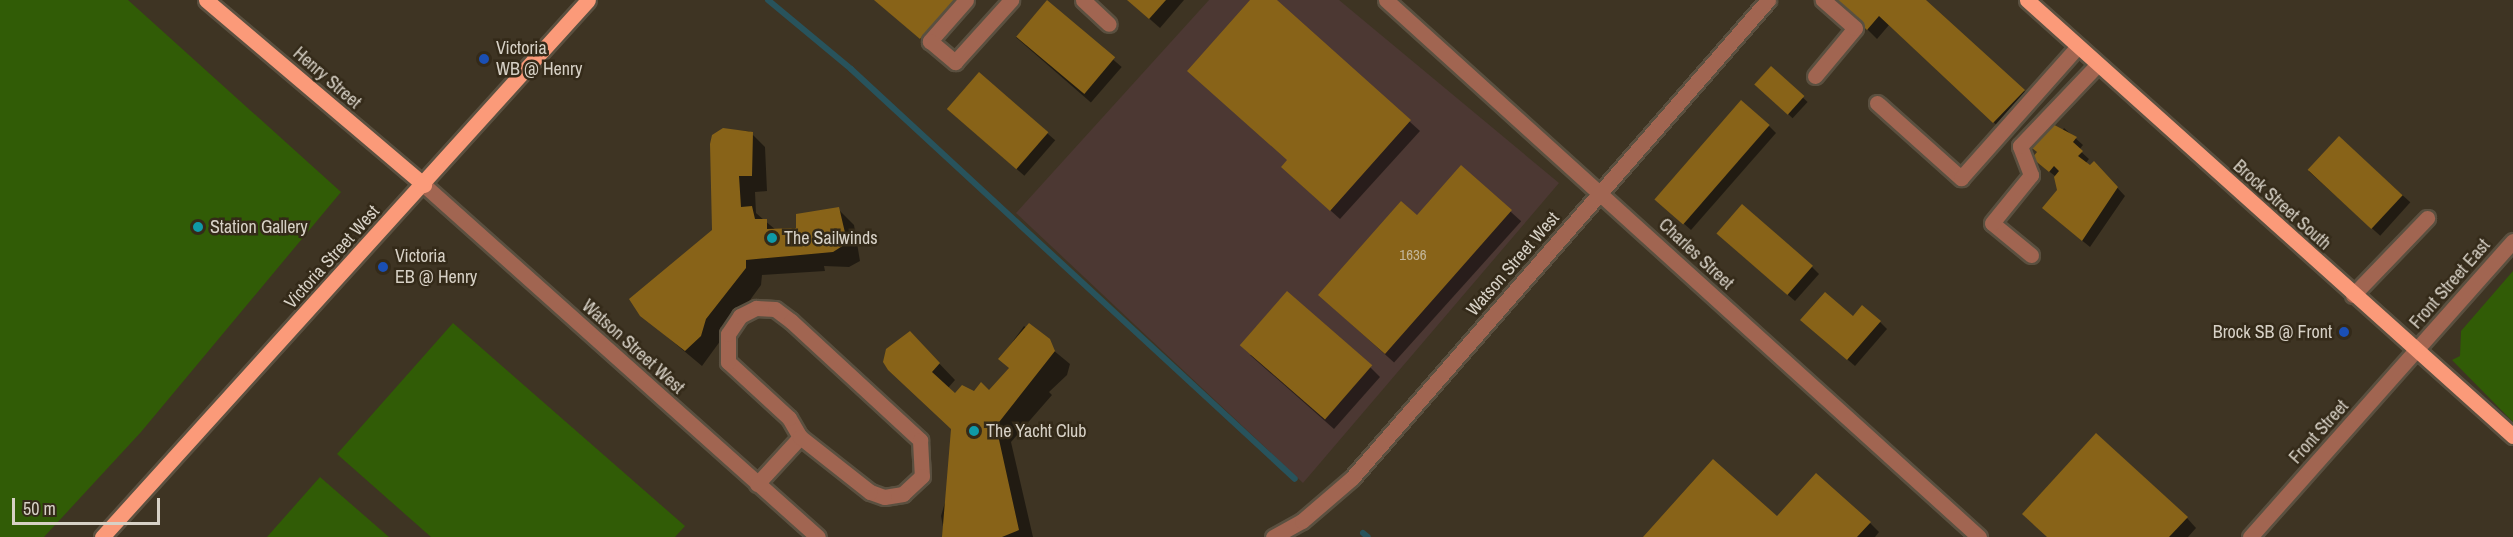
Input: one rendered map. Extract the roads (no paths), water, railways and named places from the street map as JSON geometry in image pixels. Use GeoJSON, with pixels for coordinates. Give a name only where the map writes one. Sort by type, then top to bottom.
{"type":"FeatureCollection","features":[{"type":"Feature","properties":{"kind":"main road","name":"Henry Street"},"geometry":{"type":"LineString","coordinates":[[206,0],[424,185]]}},
{"type":"Feature","properties":{"kind":"main road","name":"Victoria Street West"},"geometry":{"type":"LineString","coordinates":[[102,537],[424,185],[588,0]]}},
{"type":"Feature","properties":{"kind":"main road","name":"Brock Street South"},"geometry":{"type":"LineString","coordinates":[[2027,0],[2416,352],[2513,436]]}},
{"type":"Feature","properties":{"kind":"street"},"geometry":{"type":"LineString","coordinates":[[966,0],[930,41],[955,62],[1011,0]]}},
{"type":"Feature","properties":{"kind":"street"},"geometry":{"type":"LineString","coordinates":[[1083,0],[1109,24]]}},
{"type":"Feature","properties":{"kind":"street","name":"Charles Street"},"geometry":{"type":"LineString","coordinates":[[1386,0],[1602,192],[1979,537]]}},
{"type":"Feature","properties":{"kind":"street","name":"Watson Street West"},"geometry":{"type":"LineString","coordinates":[[1273,537],[1302,521],[1352,478],[1768,0]]}},
{"type":"Feature","properties":{"kind":"street"},"geometry":{"type":"LineString","coordinates":[[1815,76],[1855,28],[1823,0]]}},
{"type":"Feature","properties":{"kind":"street"},"geometry":{"type":"LineString","coordinates":[[1877,103],[1961,178],[2078,46]]}},
{"type":"Feature","properties":{"kind":"street"},"geometry":{"type":"LineString","coordinates":[[2031,255],[1992,223],[2031,175],[2020,146],[2098,64]]}},
{"type":"Feature","properties":{"kind":"street","name":"Watson Street West"},"geometry":{"type":"LineString","coordinates":[[424,185],[818,537]]}},
{"type":"Feature","properties":{"kind":"street"},"geometry":{"type":"LineString","coordinates":[[2353,295],[2427,219]]}},
{"type":"Feature","properties":{"kind":"street","name":"Front Street East"},"geometry":{"type":"LineString","coordinates":[[2416,352],[2513,241]]}},
{"type":"Feature","properties":{"kind":"street"},"geometry":{"type":"LineString","coordinates":[[756,308],[775,309],[790,321],[920,440],[922,476],[903,494],[884,497],[870,492],[800,437],[789,417],[736,375],[728,362],[728,334],[740,316],[756,308]]}},
{"type":"Feature","properties":{"kind":"street","name":"Front Street"},"geometry":{"type":"LineString","coordinates":[[2250,537],[2416,352]]}},
{"type":"Feature","properties":{"kind":"street"},"geometry":{"type":"LineString","coordinates":[[757,484],[800,437]]}},
{"type":"Feature","properties":{"kind":"waterway"},"geometry":{"type":"LineString","coordinates":[[768,0],[851,69],[1295,479]]}},
{"type":"Feature","properties":{"kind":"waterway"},"geometry":{"type":"LineString","coordinates":[[1363,533],[1368,537]]}},
{"type":"Feature","properties":{"kind":"place","name":"Victoria WB @ Henry"},"geometry":{"type":"Point","coordinates":[484,59]}},
{"type":"Feature","properties":{"kind":"place","name":"Station Gallery"},"geometry":{"type":"Point","coordinates":[198,227]}},
{"type":"Feature","properties":{"kind":"place","name":"The Sailwinds"},"geometry":{"type":"Point","coordinates":[772,238]}},
{"type":"Feature","properties":{"kind":"place","name":"Victoria EB @ Henry"},"geometry":{"type":"Point","coordinates":[383,267]}},
{"type":"Feature","properties":{"kind":"place","name":"Brock SB @ Front"},"geometry":{"type":"Point","coordinates":[2344,332]}},
{"type":"Feature","properties":{"kind":"place","name":"The Yacht Club"},"geometry":{"type":"Point","coordinates":[974,431]}}]}
